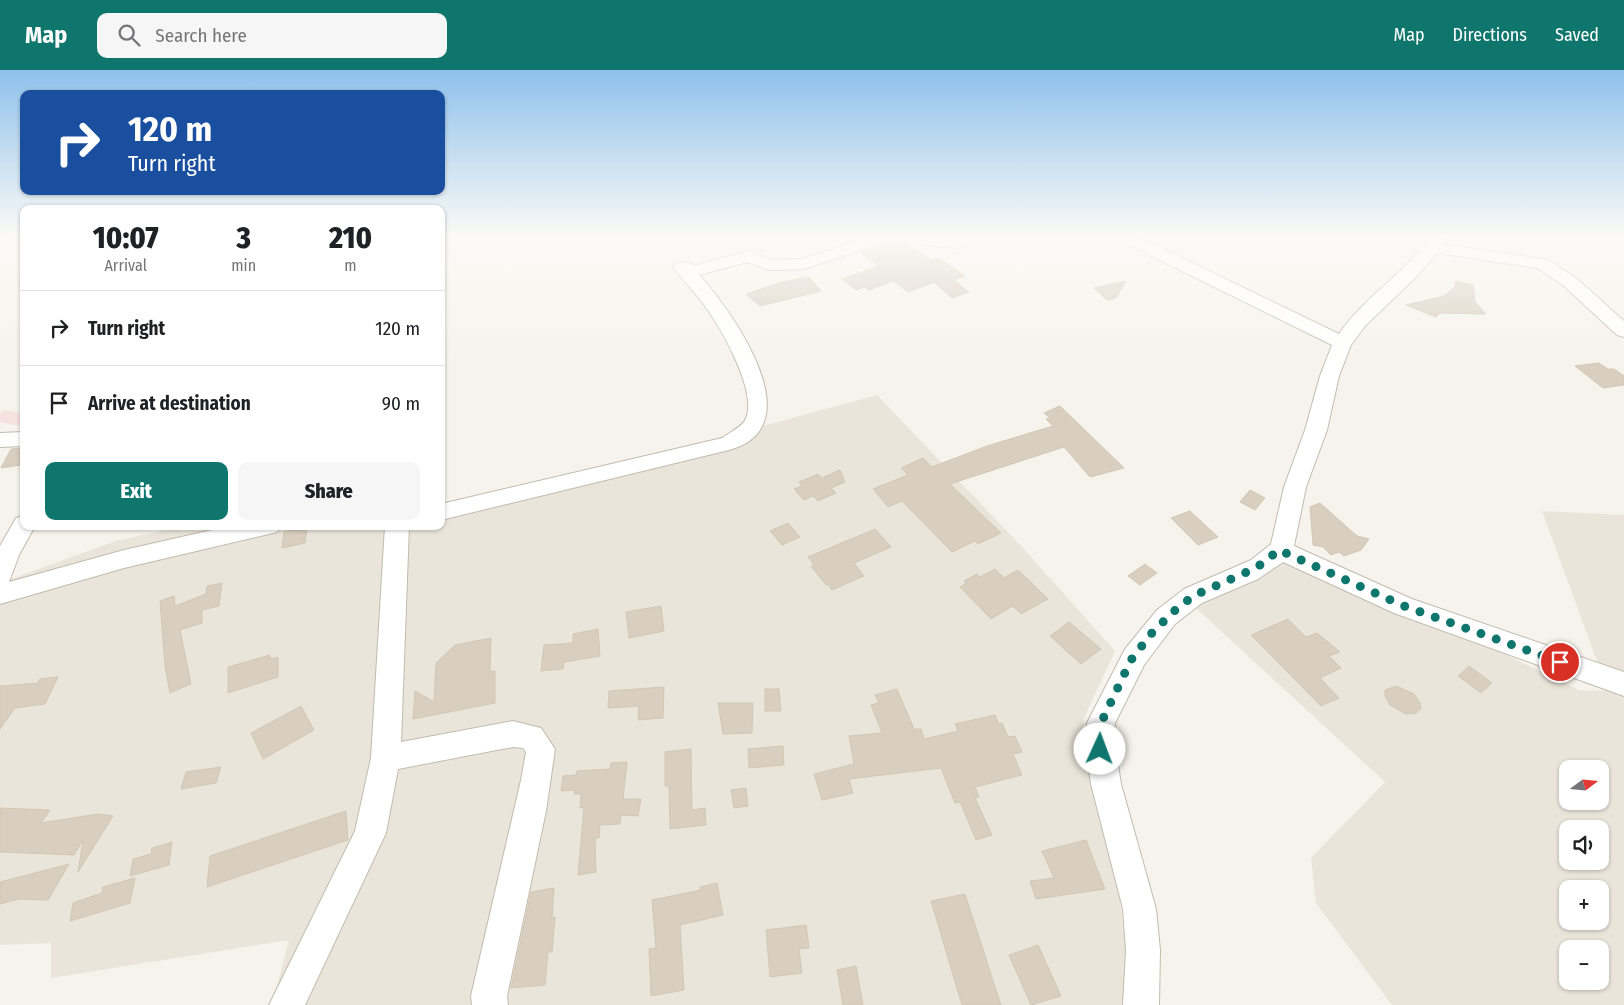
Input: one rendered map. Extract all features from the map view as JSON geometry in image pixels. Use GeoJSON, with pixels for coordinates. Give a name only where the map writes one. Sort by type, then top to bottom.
{"type":"FeatureCollection","features":[{"type":"Feature","properties":{"kind":"street"},"geometry":{"type":"LineString","coordinates":[[445,511],[729,443],[743,434],[755,420],[758,400],[752,378],[736,341],[708,297],[693,280]]}},
{"type":"Feature","properties":{"kind":"street"},"geometry":{"type":"LineString","coordinates":[[1214,280],[1343,342]]}},
{"type":"Feature","properties":{"kind":"street"},"geometry":{"type":"LineString","coordinates":[[1140,1005],[1144,963],[1137,899],[1100,749],[1101,723],[1131,660],[1151,634],[1173,612],[1193,596],[1256,568],[1279,550],[1283,541],[1293,492],[1316,429],[1325,386],[1343,342],[1368,313],[1403,280]]}},
{"type":"Feature","properties":{"kind":"street"},"geometry":{"type":"LineString","coordinates":[[1566,280],[1624,331]]}},
{"type":"Feature","properties":{"kind":"street"},"geometry":{"type":"LineString","coordinates":[[0,440],[20,438]]}},
{"type":"Feature","properties":{"kind":"street"},"geometry":{"type":"LineString","coordinates":[[0,576],[7,555],[21,530]]}},
{"type":"Feature","properties":{"kind":"street"},"geometry":{"type":"LineString","coordinates":[[0,594],[124,559],[251,530]]}},
{"type":"Feature","properties":{"kind":"street"},"geometry":{"type":"LineString","coordinates":[[287,1005],[370,833],[386,758],[397,530]]}},
{"type":"Feature","properties":{"kind":"street"},"geometry":{"type":"LineString","coordinates":[[1279,550],[1404,606],[1624,684]]}},
{"type":"Feature","properties":{"kind":"street"},"geometry":{"type":"LineString","coordinates":[[386,758],[513,734],[531,737],[541,749],[537,782],[501,935],[489,996],[490,1005]]}},
{"type":"Feature","properties":{"kind":"shaded area"},"geometry":{"type":"Polygon","coordinates":[[[877,395],[1022,547],[1115,651],[1083,720],[1116,865],[1132,1005],[272,1005],[289,940],[51,978],[51,943],[0,945],[0,583],[116,541],[167,530],[388,530],[392,535],[404,530],[445,530],[445,514],[877,395]]]}},
{"type":"Feature","properties":{"kind":"shaded area"},"geometry":{"type":"Polygon","coordinates":[[[4,410],[20,413],[20,426],[0,422],[0,413],[4,410]]]}},
{"type":"Feature","properties":{"kind":"shaded area"},"geometry":{"type":"Polygon","coordinates":[[[1542,511],[1624,515],[1624,1005],[1392,1005],[1316,903],[1311,858],[1385,782],[1185,598],[1297,554],[1579,690],[1608,691],[1542,511]]]}},
{"type":"Feature","properties":{"kind":"building"},"geometry":{"type":"Polygon","coordinates":[[[811,280],[821,291],[760,306],[746,294],[782,282],[811,280]]]}},
{"type":"Feature","properties":{"kind":"building"},"geometry":{"type":"Polygon","coordinates":[[[843,280],[955,280],[969,292],[952,298],[934,282],[908,292],[894,281],[869,290],[865,287],[856,290],[843,280]]]}},
{"type":"Feature","properties":{"kind":"building"},"geometry":{"type":"Polygon","coordinates":[[[1126,281],[1116,298],[1107,300],[1094,288],[1126,281]]]}},
{"type":"Feature","properties":{"kind":"building"},"geometry":{"type":"Polygon","coordinates":[[[1455,281],[1473,285],[1475,302],[1486,314],[1440,313],[1436,317],[1406,305],[1444,296],[1455,287],[1455,281]]]}},
{"type":"Feature","properties":{"kind":"building"},"geometry":{"type":"Polygon","coordinates":[[[1599,363],[1608,369],[1614,369],[1624,376],[1624,385],[1603,388],[1575,366],[1599,363]]]}},
{"type":"Feature","properties":{"kind":"building"},"geometry":{"type":"Polygon","coordinates":[[[1060,406],[1124,468],[1090,477],[1064,447],[950,484],[1001,533],[978,544],[975,541],[952,552],[902,501],[888,507],[873,489],[908,475],[901,468],[923,458],[932,467],[987,446],[1053,426],[1046,419],[1050,418],[1044,413],[1060,406]]]}},
{"type":"Feature","properties":{"kind":"building"},"geometry":{"type":"Polygon","coordinates":[[[20,448],[20,465],[1,468],[11,449],[20,448]]]}},
{"type":"Feature","properties":{"kind":"building"},"geometry":{"type":"Polygon","coordinates":[[[840,470],[845,482],[831,488],[836,493],[818,501],[813,496],[804,500],[794,489],[802,486],[799,482],[818,474],[822,478],[840,470]]]}},
{"type":"Feature","properties":{"kind":"building"},"geometry":{"type":"Polygon","coordinates":[[[1250,490],[1265,498],[1255,510],[1240,502],[1250,490]]]}},
{"type":"Feature","properties":{"kind":"building"},"geometry":{"type":"Polygon","coordinates":[[[1320,503],[1357,536],[1369,539],[1361,550],[1344,556],[1339,552],[1331,555],[1323,547],[1313,545],[1310,507],[1320,503]]]}},
{"type":"Feature","properties":{"kind":"building"},"geometry":{"type":"Polygon","coordinates":[[[1190,511],[1218,537],[1198,545],[1171,518],[1190,511]]]}},
{"type":"Feature","properties":{"kind":"building"},"geometry":{"type":"Polygon","coordinates":[[[788,523],[800,537],[782,545],[770,531],[788,523]]]}},
{"type":"Feature","properties":{"kind":"building"},"geometry":{"type":"Polygon","coordinates":[[[875,529],[891,547],[854,563],[864,576],[832,590],[811,566],[814,565],[808,557],[875,529]]]}},
{"type":"Feature","properties":{"kind":"building"},"geometry":{"type":"Polygon","coordinates":[[[307,530],[305,543],[282,548],[284,532],[307,530]]]}},
{"type":"Feature","properties":{"kind":"building"},"geometry":{"type":"Polygon","coordinates":[[[1145,564],[1157,573],[1140,585],[1128,576],[1145,564]]]}},
{"type":"Feature","properties":{"kind":"building"},"geometry":{"type":"Polygon","coordinates":[[[995,569],[1004,578],[1018,570],[1048,599],[1021,614],[1013,606],[991,619],[960,587],[967,583],[964,581],[977,574],[980,577],[995,569]]]}},
{"type":"Feature","properties":{"kind":"building"},"geometry":{"type":"Polygon","coordinates":[[[222,583],[219,606],[202,610],[202,623],[180,630],[191,684],[170,693],[165,666],[160,601],[174,596],[175,606],[206,594],[207,586],[222,583]]]}},
{"type":"Feature","properties":{"kind":"building"},"geometry":{"type":"Polygon","coordinates":[[[661,606],[664,631],[629,638],[626,612],[661,606]]]}},
{"type":"Feature","properties":{"kind":"building"},"geometry":{"type":"Polygon","coordinates":[[[1288,619],[1306,637],[1317,633],[1340,652],[1329,656],[1341,668],[1320,678],[1339,698],[1321,706],[1251,635],[1288,619]]]}},
{"type":"Feature","properties":{"kind":"building"},"geometry":{"type":"Polygon","coordinates":[[[1069,622],[1101,649],[1081,664],[1050,636],[1069,622]]]}},
{"type":"Feature","properties":{"kind":"building"},"geometry":{"type":"Polygon","coordinates":[[[598,629],[600,656],[564,662],[563,669],[541,671],[544,645],[573,643],[573,634],[598,629]]]}},
{"type":"Feature","properties":{"kind":"building"},"geometry":{"type":"Polygon","coordinates":[[[491,638],[490,672],[495,671],[495,703],[413,719],[415,691],[434,702],[436,663],[455,645],[491,638]]]}},
{"type":"Feature","properties":{"kind":"building"},"geometry":{"type":"Polygon","coordinates":[[[270,655],[270,659],[278,657],[278,677],[228,693],[228,667],[270,655]]]}},
{"type":"Feature","properties":{"kind":"building"},"geometry":{"type":"Polygon","coordinates":[[[1469,666],[1492,683],[1481,693],[1458,676],[1469,666]]]}},
{"type":"Feature","properties":{"kind":"building"},"geometry":{"type":"Polygon","coordinates":[[[58,677],[45,704],[15,708],[0,729],[0,686],[38,683],[40,679],[58,677]]]}},
{"type":"Feature","properties":{"kind":"building"},"geometry":{"type":"Polygon","coordinates":[[[1396,686],[1414,694],[1420,703],[1421,709],[1416,713],[1406,714],[1390,705],[1385,696],[1385,690],[1396,686]]]}},
{"type":"Feature","properties":{"kind":"building"},"geometry":{"type":"Polygon","coordinates":[[[664,687],[663,718],[638,720],[639,706],[608,708],[609,691],[664,687]]]}},
{"type":"Feature","properties":{"kind":"building"},"geometry":{"type":"Polygon","coordinates":[[[765,689],[779,689],[781,711],[765,711],[765,689]]]}},
{"type":"Feature","properties":{"kind":"building"},"geometry":{"type":"Polygon","coordinates":[[[897,689],[914,729],[921,729],[924,739],[958,731],[955,724],[995,715],[999,724],[1002,723],[1008,737],[1015,736],[1022,752],[1013,754],[1022,775],[975,787],[979,797],[975,798],[992,835],[976,840],[960,802],[955,803],[941,768],[849,779],[853,793],[822,800],[814,774],[854,764],[849,736],[882,733],[871,705],[879,703],[875,695],[897,689]]]}},
{"type":"Feature","properties":{"kind":"building"},"geometry":{"type":"Polygon","coordinates":[[[718,703],[753,703],[752,733],[723,734],[718,703]]]}},
{"type":"Feature","properties":{"kind":"building"},"geometry":{"type":"Polygon","coordinates":[[[301,706],[314,730],[263,759],[251,733],[301,706]]]}},
{"type":"Feature","properties":{"kind":"building"},"geometry":{"type":"Polygon","coordinates":[[[783,746],[784,765],[749,768],[748,749],[783,746]]]}},
{"type":"Feature","properties":{"kind":"building"},"geometry":{"type":"Polygon","coordinates":[[[691,749],[692,810],[705,808],[706,825],[670,829],[669,786],[665,786],[665,752],[691,749]]]}},
{"type":"Feature","properties":{"kind":"building"},"geometry":{"type":"Polygon","coordinates":[[[627,762],[623,799],[641,799],[638,816],[621,815],[620,824],[600,825],[599,838],[595,838],[596,872],[578,875],[584,807],[580,808],[581,794],[574,794],[575,790],[561,791],[563,776],[576,775],[577,771],[610,769],[611,763],[627,762]]]}},
{"type":"Feature","properties":{"kind":"building"},"geometry":{"type":"Polygon","coordinates":[[[221,767],[216,783],[181,789],[186,772],[221,767]]]}},
{"type":"Feature","properties":{"kind":"building"},"geometry":{"type":"Polygon","coordinates":[[[746,788],[748,806],[734,808],[731,790],[746,788]]]}},
{"type":"Feature","properties":{"kind":"building"},"geometry":{"type":"Polygon","coordinates":[[[0,808],[50,810],[41,823],[98,814],[113,816],[78,872],[83,840],[74,855],[0,852],[0,808]]]}},
{"type":"Feature","properties":{"kind":"building"},"geometry":{"type":"Polygon","coordinates":[[[346,811],[348,840],[207,887],[210,856],[346,811]]]}},
{"type":"Feature","properties":{"kind":"building"},"geometry":{"type":"Polygon","coordinates":[[[1086,840],[1105,889],[1036,899],[1030,881],[1054,878],[1042,851],[1086,840]]]}},
{"type":"Feature","properties":{"kind":"building"},"geometry":{"type":"Polygon","coordinates":[[[172,842],[169,865],[130,876],[133,859],[151,854],[152,848],[172,842]]]}},
{"type":"Feature","properties":{"kind":"building"},"geometry":{"type":"Polygon","coordinates":[[[69,864],[48,900],[19,899],[0,904],[0,882],[69,864]]]}},
{"type":"Feature","properties":{"kind":"building"},"geometry":{"type":"Polygon","coordinates":[[[135,878],[130,903],[70,921],[73,903],[102,893],[103,887],[135,878]]]}},
{"type":"Feature","properties":{"kind":"building"},"geometry":{"type":"Polygon","coordinates":[[[717,883],[723,915],[680,925],[684,990],[651,996],[649,949],[656,948],[652,900],[701,890],[700,887],[717,883]]]}},
{"type":"Feature","properties":{"kind":"building"},"geometry":{"type":"Polygon","coordinates":[[[554,888],[552,918],[555,917],[552,952],[548,952],[545,985],[511,988],[531,892],[554,888]]]}},
{"type":"Feature","properties":{"kind":"building"},"geometry":{"type":"Polygon","coordinates":[[[965,894],[1001,1005],[962,1005],[931,901],[965,894]]]}},
{"type":"Feature","properties":{"kind":"building"},"geometry":{"type":"Polygon","coordinates":[[[806,925],[809,948],[799,949],[802,973],[770,977],[766,930],[806,925]]]}},
{"type":"Feature","properties":{"kind":"building"},"geometry":{"type":"Polygon","coordinates":[[[1038,945],[1061,996],[1031,1005],[1009,955],[1038,945]]]}},
{"type":"Feature","properties":{"kind":"building"},"geometry":{"type":"Polygon","coordinates":[[[856,966],[863,1005],[843,1005],[837,970],[856,966]]]}},
{"type":"Feature","properties":{"kind":"route"},"geometry":{"type":"LineString","coordinates":[[1100,749],[1101,723],[1131,660],[1151,634],[1173,612],[1193,596],[1256,568],[1279,550],[1404,606],[1560,662]]}}]}
